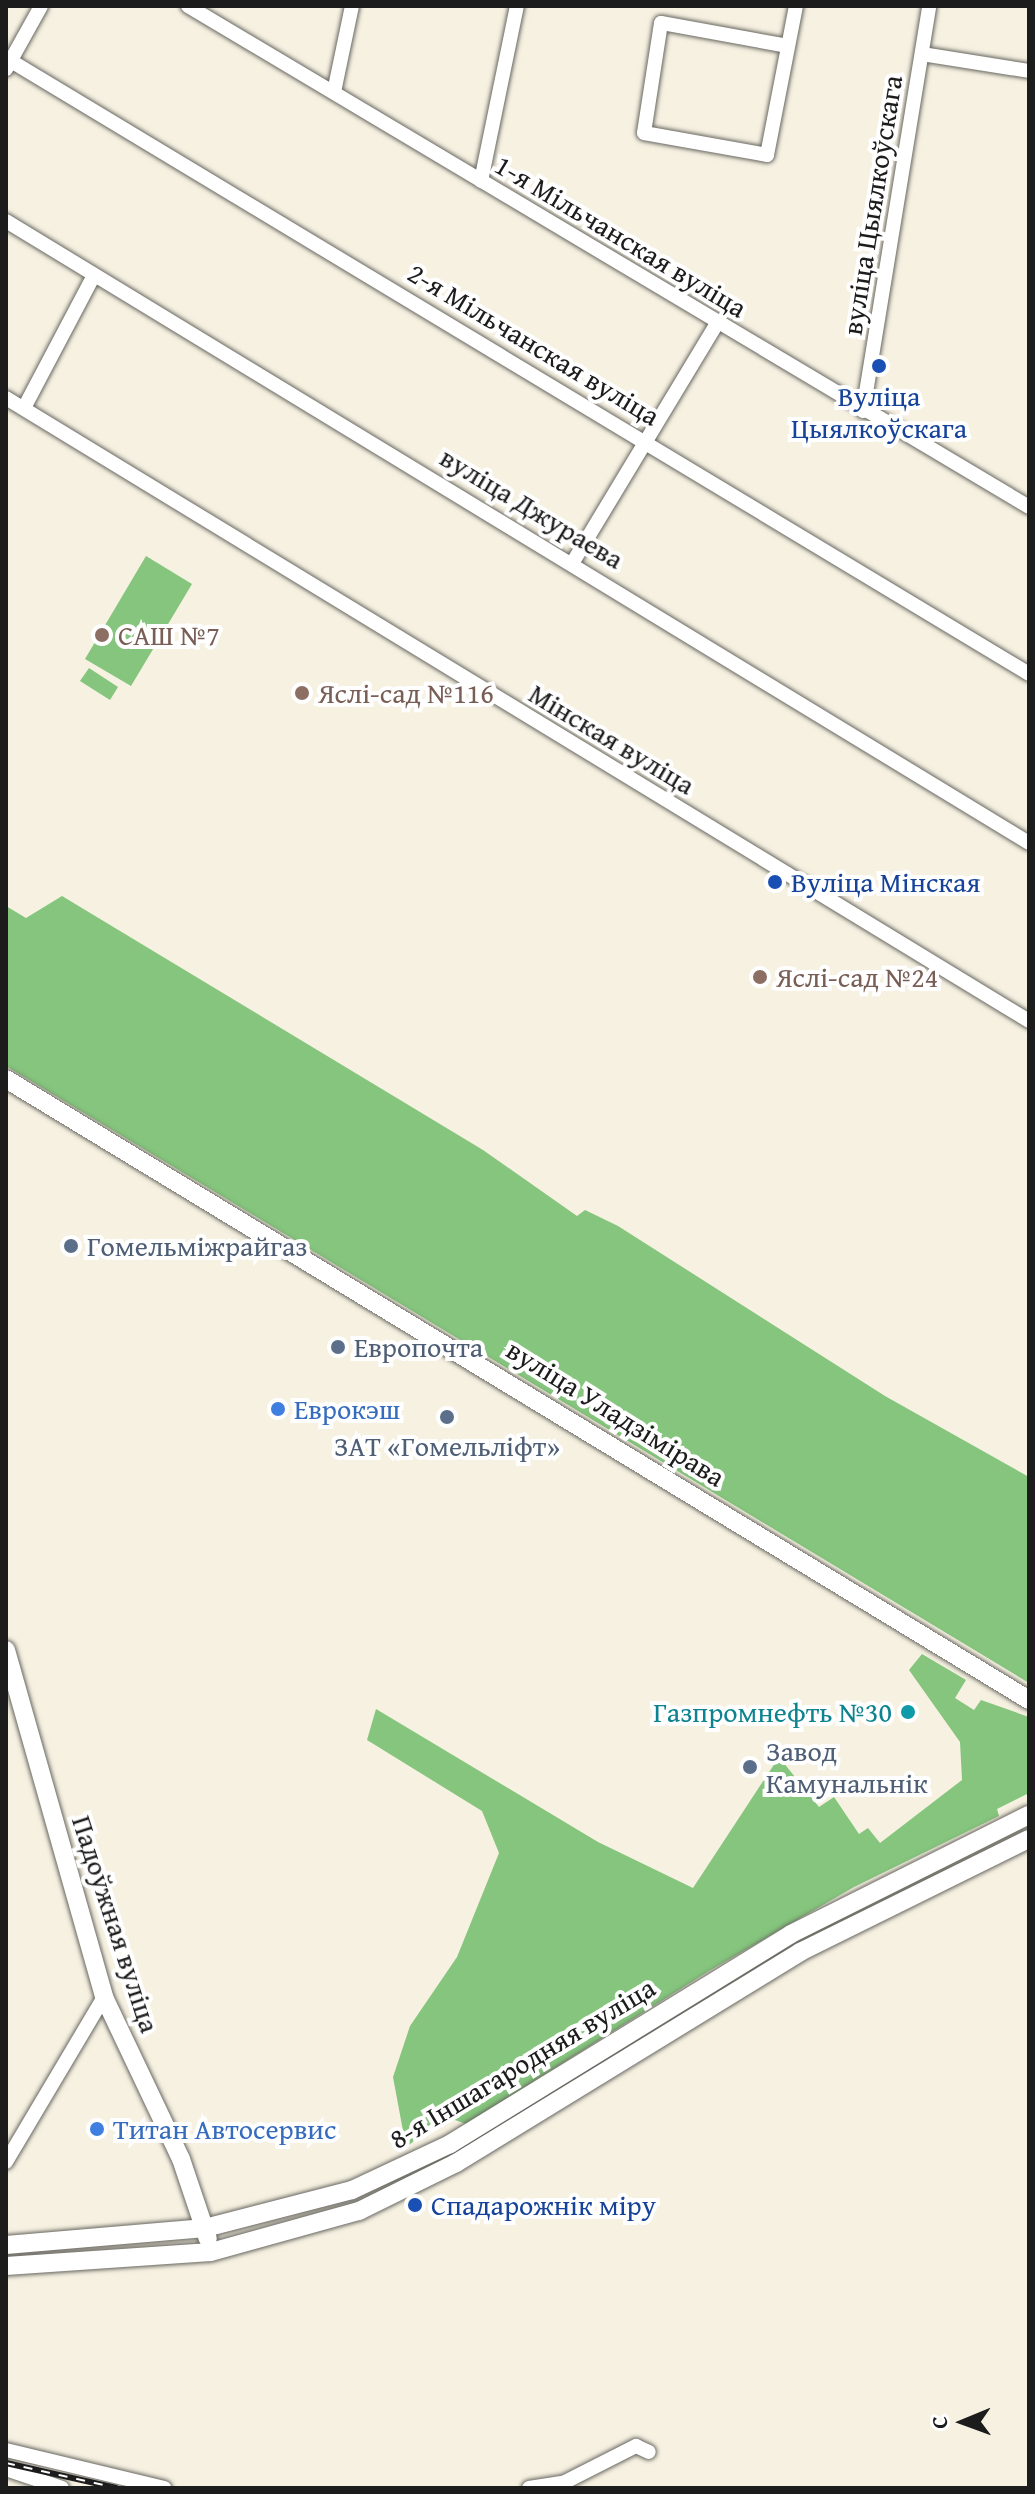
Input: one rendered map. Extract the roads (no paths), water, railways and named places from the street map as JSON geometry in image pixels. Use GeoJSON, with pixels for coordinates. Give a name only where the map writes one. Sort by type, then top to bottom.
{"type":"FeatureCollection","features":[{"type":"Feature","properties":{"kind":"main road","name":"вуліца Уладзімірава"},"geometry":{"type":"LineString","coordinates":[[6,1079],[1029,1700]]}},
{"type":"Feature","properties":{"kind":"main road","name":"Падоўжная вуліца"},"geometry":{"type":"LineString","coordinates":[[6,1650],[104,1997],[181,2159],[211,2252]]}},
{"type":"Feature","properties":{"kind":"main road","name":"8-я Іншагародняя вуліца"},"geometry":{"type":"LineString","coordinates":[[6,2245],[205,2228],[310,2205],[433,2154],[791,1934],[1029,1815]]}},
{"type":"Feature","properties":{"kind":"main road","name":"8-я Іншагародняя вуліца"},"geometry":{"type":"LineString","coordinates":[[6,2266],[211,2252],[359,2211],[456,2163],[800,1952],[1029,1839]]}},
{"type":"Feature","properties":{"kind":"street"},"geometry":{"type":"LineString","coordinates":[[8,65],[41,6]]}},
{"type":"Feature","properties":{"kind":"street"},"geometry":{"type":"LineString","coordinates":[[334,92],[352,6]]}},
{"type":"Feature","properties":{"kind":"street"},"geometry":{"type":"LineString","coordinates":[[481,181],[517,6]]}},
{"type":"Feature","properties":{"kind":"street"},"geometry":{"type":"LineString","coordinates":[[788,46],[661,23],[644,133],[767,155],[796,6]]}},
{"type":"Feature","properties":{"kind":"street","name":"вуліца Цыялкоўскага"},"geometry":{"type":"LineString","coordinates":[[863,411],[929,6]]}},
{"type":"Feature","properties":{"kind":"street","name":"1-я Мільчанская вуліца"},"geometry":{"type":"LineString","coordinates":[[194,8],[716,325],[1029,504]]}},
{"type":"Feature","properties":{"kind":"street"},"geometry":{"type":"LineString","coordinates":[[922,54],[1029,71]]}},
{"type":"Feature","properties":{"kind":"street","name":"2-я Мільчанская вуліца"},"geometry":{"type":"LineString","coordinates":[[8,65],[645,441],[1029,674]]}},
{"type":"Feature","properties":{"kind":"street","name":"вуліца Джураева"},"geometry":{"type":"LineString","coordinates":[[6,221],[573,562],[1029,843]]}},
{"type":"Feature","properties":{"kind":"street"},"geometry":{"type":"LineString","coordinates":[[24,408],[94,275]]}},
{"type":"Feature","properties":{"kind":"street"},"geometry":{"type":"LineString","coordinates":[[573,562],[716,325]]}},
{"type":"Feature","properties":{"kind":"street","name":"Мінская вуліца"},"geometry":{"type":"LineString","coordinates":[[6,398],[1029,1021]]}},
{"type":"Feature","properties":{"kind":"street"},"geometry":{"type":"LineString","coordinates":[[6,2162],[104,1997]]}},
{"type":"Feature","properties":{"kind":"street"},"geometry":{"type":"LineString","coordinates":[[529,2488],[565,2482],[636,2446],[649,2452]]}},
{"type":"Feature","properties":{"kind":"street"},"geometry":{"type":"LineString","coordinates":[[6,2450],[164,2488]]}},
{"type":"Feature","properties":{"kind":"street"},"geometry":{"type":"LineString","coordinates":[[6,2469],[62,2488]]}},
{"type":"Feature","properties":{"kind":"railway"},"geometry":{"type":"LineString","coordinates":[[6,2463],[117,2488]]}},
{"type":"Feature","properties":{"kind":"place","name":"Вуліца Цыялкоўскага"},"geometry":{"type":"Point","coordinates":[879,366]}},
{"type":"Feature","properties":{"kind":"place","name":"САШ №7"},"geometry":{"type":"Point","coordinates":[102,635]}},
{"type":"Feature","properties":{"kind":"place","name":"Яслі-сад №116"},"geometry":{"type":"Point","coordinates":[302,693]}},
{"type":"Feature","properties":{"kind":"place","name":"Вуліца Мінская"},"geometry":{"type":"Point","coordinates":[775,882]}},
{"type":"Feature","properties":{"kind":"place","name":"Яслі-сад №24"},"geometry":{"type":"Point","coordinates":[760,977]}},
{"type":"Feature","properties":{"kind":"place","name":"Гомельміжрайгаз"},"geometry":{"type":"Point","coordinates":[71,1246]}},
{"type":"Feature","properties":{"kind":"place","name":"Европочта"},"geometry":{"type":"Point","coordinates":[338,1347]}},
{"type":"Feature","properties":{"kind":"place","name":"Еврокэш"},"geometry":{"type":"Point","coordinates":[278,1409]}},
{"type":"Feature","properties":{"kind":"place","name":"ЗАТ «Гомельліфт»"},"geometry":{"type":"Point","coordinates":[447,1417]}},
{"type":"Feature","properties":{"kind":"place","name":"Газпромнефть №30"},"geometry":{"type":"Point","coordinates":[908,1712]}},
{"type":"Feature","properties":{"kind":"place","name":"Завод Камунальнік"},"geometry":{"type":"Point","coordinates":[750,1767]}},
{"type":"Feature","properties":{"kind":"place","name":"Титан Автосервис"},"geometry":{"type":"Point","coordinates":[97,2129]}},
{"type":"Feature","properties":{"kind":"place","name":"Спадарожнік міру"},"geometry":{"type":"Point","coordinates":[415,2205]}}]}
